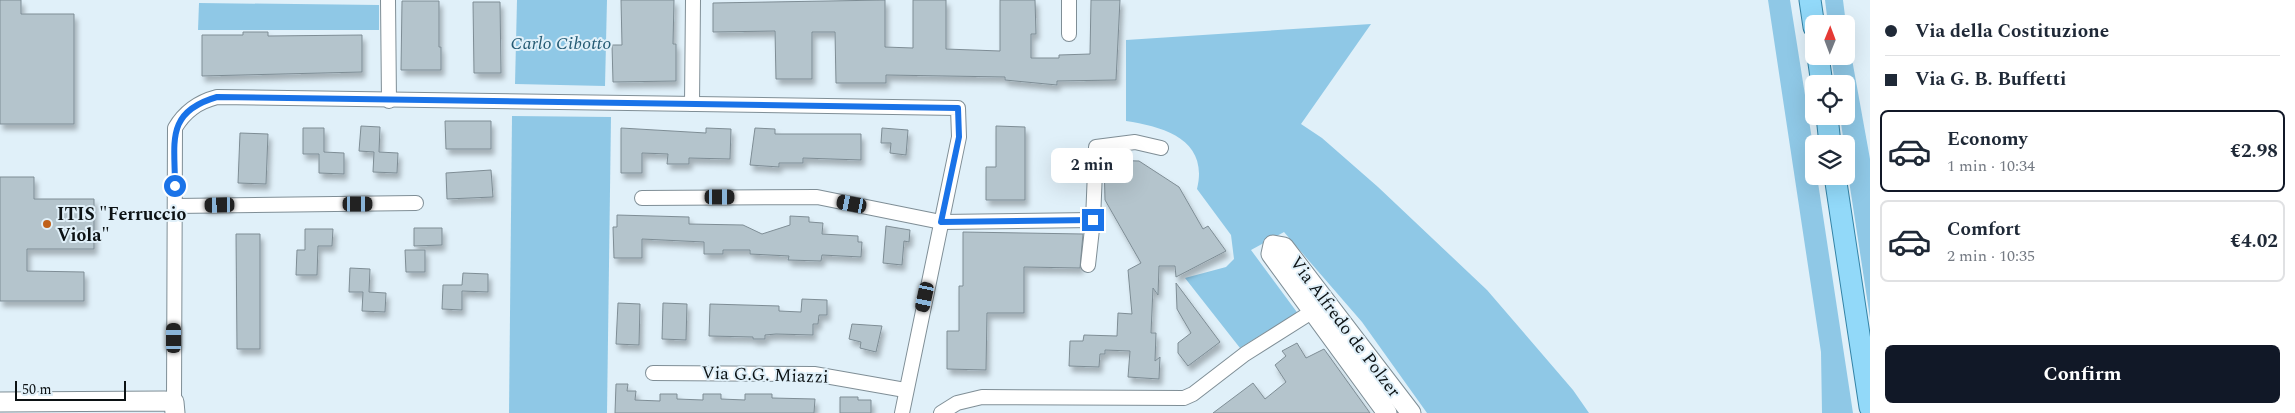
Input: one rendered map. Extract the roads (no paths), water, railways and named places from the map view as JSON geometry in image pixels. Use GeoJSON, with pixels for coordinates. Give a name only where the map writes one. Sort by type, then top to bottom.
{"type":"FeatureCollection","features":[{"type":"Feature","properties":{"kind":"main road"},"geometry":{"type":"LineString","coordinates":[[1810,0],[1812,15]]}},
{"type":"Feature","properties":{"kind":"main road"},"geometry":{"type":"LineString","coordinates":[[1836,185],[1870,407]]}},
{"type":"Feature","properties":{"kind":"street"},"geometry":{"type":"LineString","coordinates":[[388,0],[389,101]]}},
{"type":"Feature","properties":{"kind":"street"},"geometry":{"type":"LineString","coordinates":[[692,104],[693,0]]}},
{"type":"Feature","properties":{"kind":"street"},"geometry":{"type":"LineString","coordinates":[[1069,0],[1069,34]]}},
{"type":"Feature","properties":{"kind":"street"},"geometry":{"type":"LineString","coordinates":[[0,402],[174,407],[175,128],[181,118],[200,102],[217,97],[958,108],[959,137],[902,413]]}},
{"type":"Feature","properties":{"kind":"street"},"geometry":{"type":"LineString","coordinates":[[1088,265],[1093,220],[1096,146],[1135,142],[1161,148]]}},
{"type":"Feature","properties":{"kind":"street"},"geometry":{"type":"LineString","coordinates":[[642,198],[817,197],[941,222],[1093,220]]}},
{"type":"Feature","properties":{"kind":"street"},"geometry":{"type":"LineString","coordinates":[[175,206],[416,203]]}},
{"type":"Feature","properties":{"kind":"street"},"geometry":{"type":"LineString","coordinates":[[941,413],[956,403],[982,397],[1184,398],[1193,394],[1244,354],[1319,307]]}},
{"type":"Feature","properties":{"kind":"street","name":"Via Alfredo de Polzer"},"geometry":{"type":"LineString","coordinates":[[1319,307],[1388,413]]}},
{"type":"Feature","properties":{"kind":"street","name":"Via Alfredo de Polzer"},"geometry":{"type":"LineString","coordinates":[[1319,307],[1374,362],[1411,413]]}},
{"type":"Feature","properties":{"kind":"street","name":"Via G.G. Miazzi"},"geometry":{"type":"LineString","coordinates":[[653,373],[814,374],[906,390]]}},
{"type":"Feature","properties":{"kind":"place","name":"ITIS \"Ferruccio Viola\""},"geometry":{"type":"Point","coordinates":[47,224]}},
{"type":"Feature","properties":{"kind":"park label","name":"Carlo Cibotto"},"geometry":{"type":"Point","coordinates":[561,43]}}]}
